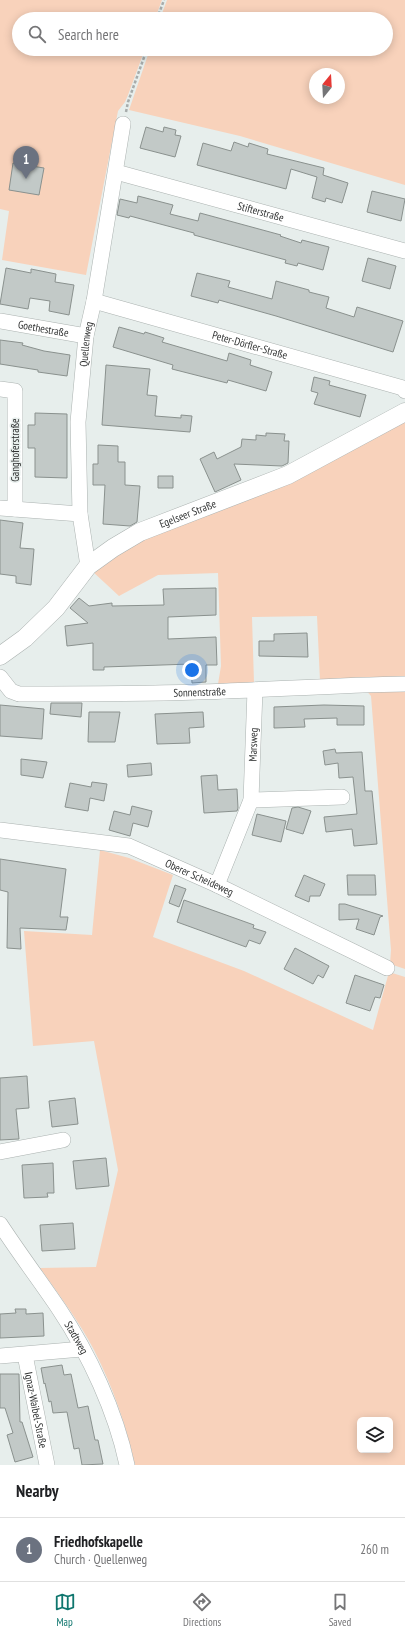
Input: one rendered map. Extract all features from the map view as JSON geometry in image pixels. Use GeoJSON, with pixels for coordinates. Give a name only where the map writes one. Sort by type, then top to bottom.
{"type":"FeatureCollection","features":[{"type":"Feature","properties":{"kind":"street","name":"Quellenweg"},"geometry":{"type":"LineString","coordinates":[[88,566],[80,514],[78,422],[86,336],[94,301],[123,124]]}},
{"type":"Feature","properties":{"kind":"street","name":"Stifterstraße"},"geometry":{"type":"LineString","coordinates":[[116,172],[405,251]]}},
{"type":"Feature","properties":{"kind":"street","name":"Peter-Dörfler-Straße"},"geometry":{"type":"LineString","coordinates":[[94,301],[403,388],[405,391]]}},
{"type":"Feature","properties":{"kind":"street","name":"Goethestraße"},"geometry":{"type":"LineString","coordinates":[[0,321],[86,336]]}},
{"type":"Feature","properties":{"kind":"street","name":"Ganghoferstraße"},"geometry":{"type":"LineString","coordinates":[[0,389],[22,391],[15,509]]}},
{"type":"Feature","properties":{"kind":"street","name":"Egelseer Straße"},"geometry":{"type":"LineString","coordinates":[[0,656],[25,638],[56,608],[88,566],[113,548],[140,532],[288,475],[405,412]]}},
{"type":"Feature","properties":{"kind":"street"},"geometry":{"type":"LineString","coordinates":[[0,508],[80,514]]}},
{"type":"Feature","properties":{"kind":"street","name":"Sonnenstraße"},"geometry":{"type":"LineString","coordinates":[[0,678],[11,691],[19,694],[136,694],[405,684]]}},
{"type":"Feature","properties":{"kind":"street","name":"Marsweg"},"geometry":{"type":"LineString","coordinates":[[217,885],[251,800],[255,690]]}},
{"type":"Feature","properties":{"kind":"street"},"geometry":{"type":"LineString","coordinates":[[251,800],[342,797]]}},
{"type":"Feature","properties":{"kind":"street","name":"Oberer Scheideweg"},"geometry":{"type":"LineString","coordinates":[[0,830],[129,846],[217,885],[387,968]]}},
{"type":"Feature","properties":{"kind":"street"},"geometry":{"type":"LineString","coordinates":[[0,1152],[63,1140]]}},
{"type":"Feature","properties":{"kind":"street","name":"Stadtweg"},"geometry":{"type":"LineString","coordinates":[[0,1224],[60,1310],[82,1349],[108,1402],[127,1465]]}},
{"type":"Feature","properties":{"kind":"street"},"geometry":{"type":"LineString","coordinates":[[0,1356],[82,1349]]}},
{"type":"Feature","properties":{"kind":"street","name":"Ignaz-Waibel-Straße"},"geometry":{"type":"LineString","coordinates":[[25,1355],[47,1465]]}},
{"type":"Feature","properties":{"kind":"path"},"geometry":{"type":"LineString","coordinates":[[160,12],[164,0]]}},
{"type":"Feature","properties":{"kind":"path"},"geometry":{"type":"LineString","coordinates":[[123,124],[128,102],[144,56]]}},
{"type":"Feature","properties":{"kind":"shaded area"},"geometry":{"type":"Polygon","coordinates":[[[0,0],[162,0],[158,12],[12,12],[12,56],[142,56],[125,102],[118,111],[86,275],[2,260],[9,211],[0,209],[0,0]]]}},
{"type":"Feature","properties":{"kind":"shaded area"},"geometry":{"type":"Polygon","coordinates":[[[167,0],[405,0],[405,185],[240,136],[129,110],[148,56],[393,56],[393,12],[163,12],[167,0]]]}},
{"type":"Feature","properties":{"kind":"shaded area"},"geometry":{"type":"Polygon","coordinates":[[[405,421],[405,680],[320,681],[317,616],[252,617],[254,683],[218,684],[221,666],[218,573],[158,575],[119,596],[92,571],[111,555],[405,421]]]}},
{"type":"Feature","properties":{"kind":"shaded area"},"geometry":{"type":"Polygon","coordinates":[[[364,688],[405,688],[405,969],[390,964],[391,950],[371,696],[364,688]]]}},
{"type":"Feature","properties":{"kind":"shaded area"},"geometry":{"type":"Polygon","coordinates":[[[100,850],[129,858],[173,875],[153,937],[244,971],[373,1030],[389,972],[405,977],[405,1465],[135,1465],[118,1406],[101,1364],[82,1329],[40,1268],[96,1267],[118,1170],[94,1041],[33,1046],[24,931],[92,935],[100,850]]]}},
{"type":"Feature","properties":{"kind":"building"},"geometry":{"type":"Polygon","coordinates":[[[146,127],[163,132],[164,127],[176,130],[175,135],[181,136],[175,157],[140,148],[146,127]]]}},
{"type":"Feature","properties":{"kind":"building"},"geometry":{"type":"Polygon","coordinates":[[[234,142],[248,147],[249,143],[268,149],[267,154],[324,168],[323,175],[348,183],[342,203],[326,198],[325,202],[312,198],[317,177],[291,169],[286,189],[197,165],[203,143],[231,151],[234,142]]]}},
{"type":"Feature","properties":{"kind":"building"},"geometry":{"type":"Polygon","coordinates":[[[13,163],[44,168],[39,195],[9,190],[13,163]]]}},
{"type":"Feature","properties":{"kind":"building"},"geometry":{"type":"Polygon","coordinates":[[[372,191],[405,199],[401,221],[367,212],[372,191]]]}},
{"type":"Feature","properties":{"kind":"building"},"geometry":{"type":"Polygon","coordinates":[[[138,196],[173,205],[170,214],[198,221],[200,213],[281,235],[280,236],[301,243],[302,240],[329,247],[323,270],[298,263],[297,266],[285,263],[286,260],[194,235],[194,233],[130,216],[129,218],[117,215],[120,199],[137,203],[138,196]]]}},
{"type":"Feature","properties":{"kind":"building"},"geometry":{"type":"Polygon","coordinates":[[[368,258],[396,266],[390,289],[362,281],[368,258]]]}},
{"type":"Feature","properties":{"kind":"building"},"geometry":{"type":"Polygon","coordinates":[[[6,268],[31,273],[31,269],[56,274],[55,282],[74,285],[69,315],[49,311],[50,301],[30,298],[28,309],[0,304],[6,268]]]}},
{"type":"Feature","properties":{"kind":"building"},"geometry":{"type":"Polygon","coordinates":[[[197,273],[230,281],[228,287],[272,299],[276,281],[329,297],[326,308],[354,317],[357,307],[403,321],[393,352],[219,300],[218,303],[191,296],[197,273]]]}},
{"type":"Feature","properties":{"kind":"building"},"geometry":{"type":"Polygon","coordinates":[[[119,327],[144,334],[145,332],[164,338],[162,342],[227,361],[229,353],[251,360],[250,365],[272,372],[266,391],[228,380],[227,383],[172,369],[173,365],[113,347],[119,327]]]}},
{"type":"Feature","properties":{"kind":"building"},"geometry":{"type":"Polygon","coordinates":[[[0,340],[23,343],[22,345],[44,351],[70,355],[67,376],[0,364],[0,340]]]}},
{"type":"Feature","properties":{"kind":"building"},"geometry":{"type":"Polygon","coordinates":[[[106,365],[150,369],[147,395],[157,396],[155,416],[181,418],[181,415],[192,416],[190,432],[102,425],[106,365]]]}},
{"type":"Feature","properties":{"kind":"building"},"geometry":{"type":"Polygon","coordinates":[[[314,377],[330,381],[329,385],[366,395],[360,417],[314,404],[318,393],[311,391],[314,377]]]}},
{"type":"Feature","properties":{"kind":"building"},"geometry":{"type":"Polygon","coordinates":[[[35,413],[67,414],[67,478],[35,477],[35,448],[28,448],[28,425],[35,425],[35,413]]]}},
{"type":"Feature","properties":{"kind":"building"},"geometry":{"type":"Polygon","coordinates":[[[266,433],[285,434],[284,441],[289,441],[288,463],[282,466],[234,464],[241,480],[215,492],[200,459],[214,452],[217,459],[241,447],[242,439],[256,440],[256,435],[266,436],[266,433]]]}},
{"type":"Feature","properties":{"kind":"building"},"geometry":{"type":"Polygon","coordinates":[[[98,445],[118,446],[118,462],[125,462],[125,485],[140,486],[137,522],[130,526],[103,524],[105,485],[93,485],[93,464],[98,464],[98,445]]]}},
{"type":"Feature","properties":{"kind":"building"},"geometry":{"type":"Polygon","coordinates":[[[158,476],[173,476],[173,488],[158,488],[158,476]]]}},
{"type":"Feature","properties":{"kind":"building"},"geometry":{"type":"Polygon","coordinates":[[[0,520],[23,523],[20,548],[34,549],[31,585],[16,583],[16,576],[0,574],[0,520]]]}},
{"type":"Feature","properties":{"kind":"building"},"geometry":{"type":"Polygon","coordinates":[[[216,588],[216,615],[168,617],[168,639],[216,637],[217,665],[206,665],[206,682],[192,683],[191,664],[104,667],[104,670],[93,670],[93,643],[67,646],[65,626],[88,623],[70,608],[79,598],[89,606],[112,603],[112,606],[164,605],[163,589],[216,588]]]}},
{"type":"Feature","properties":{"kind":"building"},"geometry":{"type":"Polygon","coordinates":[[[307,633],[308,657],[259,656],[259,641],[274,641],[274,634],[307,633]]]}},
{"type":"Feature","properties":{"kind":"building"},"geometry":{"type":"Polygon","coordinates":[[[51,703],[82,703],[81,717],[50,714],[51,703]]]}},
{"type":"Feature","properties":{"kind":"building"},"geometry":{"type":"Polygon","coordinates":[[[0,705],[44,709],[42,739],[0,736],[0,705]]]}},
{"type":"Feature","properties":{"kind":"building"},"geometry":{"type":"Polygon","coordinates":[[[324,705],[364,706],[364,725],[337,725],[337,718],[304,719],[305,727],[274,728],[274,707],[324,705]]]}},
{"type":"Feature","properties":{"kind":"building"},"geometry":{"type":"Polygon","coordinates":[[[89,712],[120,712],[115,742],[88,742],[89,712]]]}},
{"type":"Feature","properties":{"kind":"building"},"geometry":{"type":"Polygon","coordinates":[[[203,712],[204,727],[189,728],[190,743],[157,744],[155,714],[203,712]]]}},
{"type":"Feature","properties":{"kind":"building"},"geometry":{"type":"Polygon","coordinates":[[[335,749],[336,753],[362,752],[365,791],[372,791],[377,844],[354,846],[352,829],[326,832],[324,817],[357,814],[353,777],[339,778],[338,763],[325,765],[323,751],[335,749]]]}},
{"type":"Feature","properties":{"kind":"building"},"geometry":{"type":"Polygon","coordinates":[[[21,759],[47,762],[43,778],[21,775],[21,759]]]}},
{"type":"Feature","properties":{"kind":"building"},"geometry":{"type":"Polygon","coordinates":[[[151,763],[152,775],[128,777],[127,765],[151,763]]]}},
{"type":"Feature","properties":{"kind":"building"},"geometry":{"type":"Polygon","coordinates":[[[217,775],[218,790],[237,789],[237,811],[204,813],[201,776],[217,775]]]}},
{"type":"Feature","properties":{"kind":"building"},"geometry":{"type":"Polygon","coordinates":[[[92,782],[107,784],[104,801],[90,798],[88,811],[65,807],[70,783],[91,787],[92,782]]]}},
{"type":"Feature","properties":{"kind":"building"},"geometry":{"type":"Polygon","coordinates":[[[132,806],[152,811],[148,827],[133,823],[130,836],[109,830],[114,811],[130,815],[132,806]]]}},
{"type":"Feature","properties":{"kind":"building"},"geometry":{"type":"Polygon","coordinates":[[[298,807],[311,811],[303,834],[286,829],[292,808],[298,807]]]}},
{"type":"Feature","properties":{"kind":"building"},"geometry":{"type":"Polygon","coordinates":[[[257,814],[286,821],[281,842],[252,835],[257,814]]]}},
{"type":"Feature","properties":{"kind":"building"},"geometry":{"type":"Polygon","coordinates":[[[0,859],[66,869],[60,917],[68,917],[66,930],[20,928],[21,949],[7,948],[8,892],[0,890],[0,859]]]}},
{"type":"Feature","properties":{"kind":"building"},"geometry":{"type":"Polygon","coordinates":[[[304,875],[325,884],[320,896],[310,896],[309,902],[295,896],[304,875]]]}},
{"type":"Feature","properties":{"kind":"building"},"geometry":{"type":"Polygon","coordinates":[[[347,875],[375,875],[376,895],[348,895],[347,875]]]}},
{"type":"Feature","properties":{"kind":"building"},"geometry":{"type":"Polygon","coordinates":[[[175,885],[186,889],[179,907],[169,903],[175,885]]]}},
{"type":"Feature","properties":{"kind":"building"},"geometry":{"type":"Polygon","coordinates":[[[184,900],[254,925],[253,928],[266,932],[260,944],[249,940],[246,947],[177,922],[184,900]]]}},
{"type":"Feature","properties":{"kind":"building"},"geometry":{"type":"Polygon","coordinates":[[[339,904],[345,904],[383,916],[380,917],[374,935],[356,929],[359,919],[339,920],[339,904]]]}},
{"type":"Feature","properties":{"kind":"building"},"geometry":{"type":"Polygon","coordinates":[[[295,948],[329,966],[323,978],[318,975],[313,984],[284,969],[295,948]]]}},
{"type":"Feature","properties":{"kind":"building"},"geometry":{"type":"Polygon","coordinates":[[[355,975],[384,985],[380,998],[375,997],[370,1011],[346,1003],[355,975]]]}},
{"type":"Feature","properties":{"kind":"building"},"geometry":{"type":"Polygon","coordinates":[[[27,1076],[29,1108],[16,1109],[19,1139],[0,1140],[0,1078],[27,1076]]]}},
{"type":"Feature","properties":{"kind":"building"},"geometry":{"type":"Polygon","coordinates":[[[75,1098],[78,1124],[52,1127],[49,1101],[75,1098]]]}},
{"type":"Feature","properties":{"kind":"building"},"geometry":{"type":"Polygon","coordinates":[[[106,1158],[109,1186],[76,1189],[73,1161],[106,1158]]]}},
{"type":"Feature","properties":{"kind":"building"},"geometry":{"type":"Polygon","coordinates":[[[53,1163],[54,1193],[47,1193],[48,1197],[24,1198],[22,1165],[53,1163]]]}},
{"type":"Feature","properties":{"kind":"building"},"geometry":{"type":"Polygon","coordinates":[[[73,1223],[75,1249],[42,1251],[40,1225],[73,1223]]]}},
{"type":"Feature","properties":{"kind":"building"},"geometry":{"type":"Polygon","coordinates":[[[15,1309],[26,1309],[26,1314],[43,1313],[44,1336],[0,1338],[0,1314],[16,1313],[15,1309]]]}},
{"type":"Feature","properties":{"kind":"building"},"geometry":{"type":"Polygon","coordinates":[[[62,1365],[64,1375],[71,1374],[78,1408],[88,1406],[95,1440],[98,1440],[103,1464],[82,1465],[79,1448],[74,1449],[67,1412],[53,1413],[51,1401],[49,1402],[45,1383],[44,1384],[41,1368],[62,1365]]]}},
{"type":"Feature","properties":{"kind":"building"},"geometry":{"type":"Polygon","coordinates":[[[0,1374],[19,1374],[20,1422],[22,1422],[33,1457],[15,1462],[7,1435],[13,1433],[5,1408],[0,1408],[0,1374]]]}},
{"type":"Feature","properties":{"kind":"place","name":"Friedhofskapelle"},"geometry":{"type":"Point","coordinates":[26,179]}}]}
